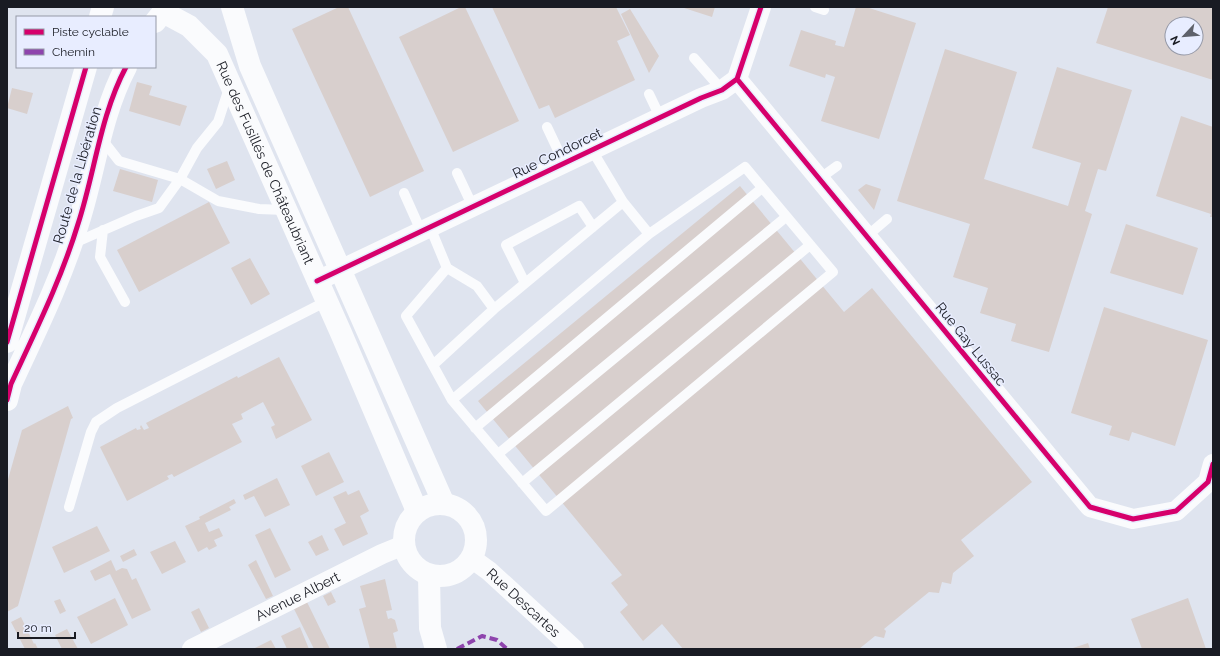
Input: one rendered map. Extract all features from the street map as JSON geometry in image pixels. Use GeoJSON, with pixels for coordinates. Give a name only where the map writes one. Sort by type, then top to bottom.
{"type":"FeatureCollection","features":[{"type":"Feature","properties":{"kind":"main road","name":"Rue des Fusillés de Châteaubriant"},"geometry":{"type":"LineString","coordinates":[[236,9],[250,66],[444,504]]}},
{"type":"Feature","properties":{"kind":"main road","name":"Rue des Fusillés de Châteaubriant"},"geometry":{"type":"LineString","coordinates":[[160,12],[189,26],[217,54],[285,210],[327,301],[417,511]]}},
{"type":"Feature","properties":{"kind":"main road","name":"Route de la Libération"},"geometry":{"type":"LineString","coordinates":[[7,342],[86,68]]}},
{"type":"Feature","properties":{"kind":"main road","name":"Route de la Libération"},"geometry":{"type":"LineString","coordinates":[[7,400],[11,384],[44,312],[71,245],[78,224],[107,112],[126,68]]}},
{"type":"Feature","properties":{"kind":"main road"},"geometry":{"type":"LineString","coordinates":[[444,504],[460,510],[472,523],[476,541],[471,558],[460,570],[445,576],[429,575],[417,568],[408,558],[404,545],[406,526],[417,511],[430,505],[444,504]]}},
{"type":"Feature","properties":{"kind":"main road"},"geometry":{"type":"LineString","coordinates":[[429,575],[430,628],[436,649]]}},
{"type":"Feature","properties":{"kind":"street"},"geometry":{"type":"LineString","coordinates":[[729,85],[761,7]]}},
{"type":"Feature","properties":{"kind":"street","name":"Rue Condorcet"},"geometry":{"type":"LineString","coordinates":[[317,281],[729,85]]}},
{"type":"Feature","properties":{"kind":"street","name":"Rue Gay Lussac"},"geometry":{"type":"LineString","coordinates":[[729,85],[819,179],[1090,507],[1133,519],[1176,511],[1208,482],[1212,473]]}},
{"type":"Feature","properties":{"kind":"street","name":"Avenue Albert"},"geometry":{"type":"LineString","coordinates":[[192,649],[382,554],[404,545]]}},
{"type":"Feature","properties":{"kind":"street","name":"Rue Descartes"},"geometry":{"type":"LineString","coordinates":[[471,558],[489,572],[574,649]]}},
{"type":"Feature","properties":{"kind":"lane"},"geometry":{"type":"LineString","coordinates":[[694,58],[729,85]]}},
{"type":"Feature","properties":{"kind":"lane"},"geometry":{"type":"LineString","coordinates":[[71,245],[103,230],[159,208],[180,179],[197,148],[218,122],[230,84]]}},
{"type":"Feature","properties":{"kind":"lane"},"geometry":{"type":"LineString","coordinates":[[648,94],[660,117]]}},
{"type":"Feature","properties":{"kind":"lane"},"geometry":{"type":"LineString","coordinates":[[547,127],[564,163]]}},
{"type":"Feature","properties":{"kind":"lane"},"geometry":{"type":"LineString","coordinates":[[101,138],[119,161],[180,179],[218,201],[259,209],[285,210]]}},
{"type":"Feature","properties":{"kind":"lane"},"geometry":{"type":"LineString","coordinates":[[592,150],[623,202],[649,234]]}},
{"type":"Feature","properties":{"kind":"lane"},"geometry":{"type":"LineString","coordinates":[[819,179],[837,166]]}},
{"type":"Feature","properties":{"kind":"lane"},"geometry":{"type":"LineString","coordinates":[[447,268],[406,316],[452,400],[546,511],[833,272],[745,167],[649,234],[452,400]]}},
{"type":"Feature","properties":{"kind":"lane"},"geometry":{"type":"LineString","coordinates":[[457,172],[473,206]]}},
{"type":"Feature","properties":{"kind":"lane"},"geometry":{"type":"LineString","coordinates":[[475,428],[762,188]]}},
{"type":"Feature","properties":{"kind":"lane"},"geometry":{"type":"LineString","coordinates":[[404,193],[447,268],[477,286],[494,309]]}},
{"type":"Feature","properties":{"kind":"lane"},"geometry":{"type":"LineString","coordinates":[[433,365],[494,309],[623,202]]}},
{"type":"Feature","properties":{"kind":"lane"},"geometry":{"type":"LineString","coordinates":[[525,283],[506,245],[579,206],[593,228]]}},
{"type":"Feature","properties":{"kind":"lane"},"geometry":{"type":"LineString","coordinates":[[498,454],[786,217]]}},
{"type":"Feature","properties":{"kind":"lane"},"geometry":{"type":"LineString","coordinates":[[867,236],[887,219]]}},
{"type":"Feature","properties":{"kind":"lane"},"geometry":{"type":"LineString","coordinates":[[103,230],[100,257],[125,302]]}},
{"type":"Feature","properties":{"kind":"lane"},"geometry":{"type":"LineString","coordinates":[[522,483],[810,245]]}},
{"type":"Feature","properties":{"kind":"lane"},"geometry":{"type":"LineString","coordinates":[[69,507],[91,432],[96,422],[117,408],[327,301]]}},
{"type":"Feature","properties":{"kind":"building"},"geometry":{"type":"Polygon","coordinates":[[[339,7],[348,7],[424,171],[370,197],[292,29],[339,7]]]}},
{"type":"Feature","properties":{"kind":"building"},"geometry":{"type":"Polygon","coordinates":[[[461,7],[465,7],[519,121],[453,152],[399,37],[461,7]]]}},
{"type":"Feature","properties":{"kind":"building"},"geometry":{"type":"Polygon","coordinates":[[[492,7],[616,7],[630,35],[617,41],[635,80],[555,118],[549,105],[539,109],[492,7]]]}},
{"type":"Feature","properties":{"kind":"building"},"geometry":{"type":"Polygon","coordinates":[[[681,7],[715,7],[712,17],[681,7]]]}},
{"type":"Feature","properties":{"kind":"building"},"geometry":{"type":"Polygon","coordinates":[[[856,7],[866,7],[916,23],[879,139],[821,121],[835,77],[826,74],[825,78],[789,66],[801,30],[836,41],[835,45],[844,47],[856,7]]]}},
{"type":"Feature","properties":{"kind":"building"},"geometry":{"type":"Polygon","coordinates":[[[1108,7],[1213,7],[1213,80],[1096,43],[1108,7]]]}},
{"type":"Feature","properties":{"kind":"building"},"geometry":{"type":"Polygon","coordinates":[[[630,9],[659,56],[649,73],[621,14],[630,9]]]}},
{"type":"Feature","properties":{"kind":"building"},"geometry":{"type":"Polygon","coordinates":[[[945,49],[1017,72],[984,179],[1068,206],[1081,163],[1032,148],[1057,67],[1132,90],[1106,171],[1098,169],[1085,211],[1092,214],[1049,352],[1011,341],[1016,324],[980,313],[988,288],[953,277],[970,224],[897,201],[945,49]]]}},
{"type":"Feature","properties":{"kind":"building"},"geometry":{"type":"Polygon","coordinates":[[[137,82],[152,86],[149,95],[187,106],[180,126],[129,111],[137,82]]]}},
{"type":"Feature","properties":{"kind":"building"},"geometry":{"type":"Polygon","coordinates":[[[12,88],[33,93],[27,114],[7,108],[12,88]]]}},
{"type":"Feature","properties":{"kind":"building"},"geometry":{"type":"Polygon","coordinates":[[[1181,116],[1213,127],[1213,217],[1210,217],[1211,214],[1156,196],[1181,116]]]}},
{"type":"Feature","properties":{"kind":"building"},"geometry":{"type":"Polygon","coordinates":[[[227,161],[235,180],[216,189],[207,169],[227,161]]]}},
{"type":"Feature","properties":{"kind":"building"},"geometry":{"type":"Polygon","coordinates":[[[120,169],[158,180],[152,202],[113,191],[120,169]]]}},
{"type":"Feature","properties":{"kind":"building"},"geometry":{"type":"Polygon","coordinates":[[[866,184],[881,189],[874,210],[858,190],[866,184]]]}},
{"type":"Feature","properties":{"kind":"building"},"geometry":{"type":"Polygon","coordinates":[[[740,186],[844,312],[872,288],[1032,482],[961,540],[974,556],[953,573],[951,584],[942,582],[939,593],[929,592],[884,629],[886,631],[884,638],[875,636],[859,649],[683,649],[662,624],[643,641],[620,612],[628,605],[611,583],[622,575],[478,401],[740,186]]]}},
{"type":"Feature","properties":{"kind":"building"},"geometry":{"type":"Polygon","coordinates":[[[209,202],[230,243],[139,292],[117,250],[209,202]]]}},
{"type":"Feature","properties":{"kind":"building"},"geometry":{"type":"Polygon","coordinates":[[[1126,224],[1198,248],[1183,295],[1110,273],[1126,224]]]}},
{"type":"Feature","properties":{"kind":"building"},"geometry":{"type":"Polygon","coordinates":[[[250,258],[270,294],[251,305],[231,268],[250,258]]]}},
{"type":"Feature","properties":{"kind":"building"},"geometry":{"type":"Polygon","coordinates":[[[1104,307],[1208,340],[1175,446],[1132,432],[1129,441],[1109,435],[1112,426],[1071,413],[1104,307]]]}},
{"type":"Feature","properties":{"kind":"building"},"geometry":{"type":"Polygon","coordinates":[[[279,357],[312,420],[276,439],[271,427],[275,425],[263,402],[241,414],[243,419],[232,424],[242,442],[174,477],[172,474],[167,476],[169,479],[127,501],[100,447],[136,428],[137,430],[141,429],[141,425],[144,430],[149,428],[146,423],[237,376],[238,378],[279,357]]]}},
{"type":"Feature","properties":{"kind":"building"},"geometry":{"type":"Polygon","coordinates":[[[68,406],[73,418],[71,419],[18,606],[7,612],[7,483],[22,430],[68,406]]]}},
{"type":"Feature","properties":{"kind":"building"},"geometry":{"type":"Polygon","coordinates":[[[329,452],[344,482],[316,496],[301,466],[329,452]]]}},
{"type":"Feature","properties":{"kind":"building"},"geometry":{"type":"Polygon","coordinates":[[[277,478],[290,505],[265,517],[254,496],[245,500],[243,495],[277,478]]]}},
{"type":"Feature","properties":{"kind":"building"},"geometry":{"type":"Polygon","coordinates":[[[359,490],[369,511],[360,516],[368,534],[343,546],[334,529],[346,523],[333,497],[346,491],[348,495],[359,490]]]}},
{"type":"Feature","properties":{"kind":"building"},"geometry":{"type":"Polygon","coordinates":[[[234,499],[236,503],[229,507],[231,510],[205,523],[209,532],[219,528],[223,536],[214,540],[217,546],[209,550],[207,547],[198,552],[185,526],[234,499]]]}},
{"type":"Feature","properties":{"kind":"building"},"geometry":{"type":"Polygon","coordinates":[[[97,526],[110,551],[64,573],[52,547],[97,526]]]}},
{"type":"Feature","properties":{"kind":"building"},"geometry":{"type":"Polygon","coordinates":[[[270,528],[291,570],[275,578],[255,535],[270,528]]]}},
{"type":"Feature","properties":{"kind":"building"},"geometry":{"type":"Polygon","coordinates":[[[322,535],[329,550],[316,556],[308,542],[322,535]]]}},
{"type":"Feature","properties":{"kind":"building"},"geometry":{"type":"Polygon","coordinates":[[[175,541],[186,562],[162,574],[150,552],[175,541]]]}},
{"type":"Feature","properties":{"kind":"building"},"geometry":{"type":"Polygon","coordinates":[[[134,549],[137,555],[123,562],[120,556],[134,549]]]}},
{"type":"Feature","properties":{"kind":"building"},"geometry":{"type":"Polygon","coordinates":[[[111,560],[116,571],[122,568],[127,569],[132,580],[136,578],[151,610],[132,619],[110,574],[95,581],[90,571],[111,560]]]}},
{"type":"Feature","properties":{"kind":"building"},"geometry":{"type":"Polygon","coordinates":[[[256,560],[273,596],[266,599],[248,565],[256,560]]]}},
{"type":"Feature","properties":{"kind":"building"},"geometry":{"type":"Polygon","coordinates":[[[385,579],[392,610],[386,611],[388,619],[391,618],[395,620],[398,631],[393,633],[397,649],[370,649],[359,609],[366,607],[360,586],[385,579]]]}},
{"type":"Feature","properties":{"kind":"building"},"geometry":{"type":"Polygon","coordinates":[[[331,592],[336,602],[328,606],[323,596],[331,592]]]}},
{"type":"Feature","properties":{"kind":"building"},"geometry":{"type":"Polygon","coordinates":[[[115,598],[128,625],[91,644],[77,617],[115,598]]]}},
{"type":"Feature","properties":{"kind":"building"},"geometry":{"type":"Polygon","coordinates":[[[1188,598],[1206,649],[1142,649],[1131,619],[1188,598]]]}},
{"type":"Feature","properties":{"kind":"building"},"geometry":{"type":"Polygon","coordinates":[[[60,599],[66,611],[60,614],[54,601],[60,599]]]}},
{"type":"Feature","properties":{"kind":"building"},"geometry":{"type":"Polygon","coordinates":[[[307,602],[330,649],[314,649],[294,609],[307,602]]]}},
{"type":"Feature","properties":{"kind":"building"},"geometry":{"type":"Polygon","coordinates":[[[199,608],[209,628],[201,632],[191,612],[199,608]]]}},
{"type":"Feature","properties":{"kind":"building"},"geometry":{"type":"Polygon","coordinates":[[[21,617],[38,649],[25,649],[11,622],[21,617]]]}},
{"type":"Feature","properties":{"kind":"building"},"geometry":{"type":"Polygon","coordinates":[[[300,627],[309,649],[287,649],[281,636],[300,627]]]}},
{"type":"Feature","properties":{"kind":"building"},"geometry":{"type":"Polygon","coordinates":[[[67,629],[78,649],[62,649],[55,635],[67,629]]]}},
{"type":"Feature","properties":{"kind":"building"},"geometry":{"type":"Polygon","coordinates":[[[271,640],[276,649],[253,649],[271,640]]]}},
{"type":"Feature","properties":{"kind":"building"},"geometry":{"type":"Polygon","coordinates":[[[1088,643],[1090,649],[1070,649],[1088,643]]]}},
{"type":"Feature","properties":{"kind":"marked path"},"geometry":{"type":"LineString","coordinates":[[457,649],[482,636],[497,640],[507,649]]}},
{"type":"Feature","properties":{"kind":"cycle path"},"geometry":{"type":"LineString","coordinates":[[317,281],[701,98],[722,90],[737,79],[761,7]]}},
{"type":"Feature","properties":{"kind":"cycle path"},"geometry":{"type":"LineString","coordinates":[[7,342],[86,68]]}},
{"type":"Feature","properties":{"kind":"cycle path"},"geometry":{"type":"LineString","coordinates":[[7,400],[11,384],[64,265],[84,204],[104,124],[117,86],[126,68]]}},
{"type":"Feature","properties":{"kind":"cycle path"},"geometry":{"type":"LineString","coordinates":[[737,79],[1090,507],[1133,519],[1176,511],[1208,482],[1213,464]]}}]}
